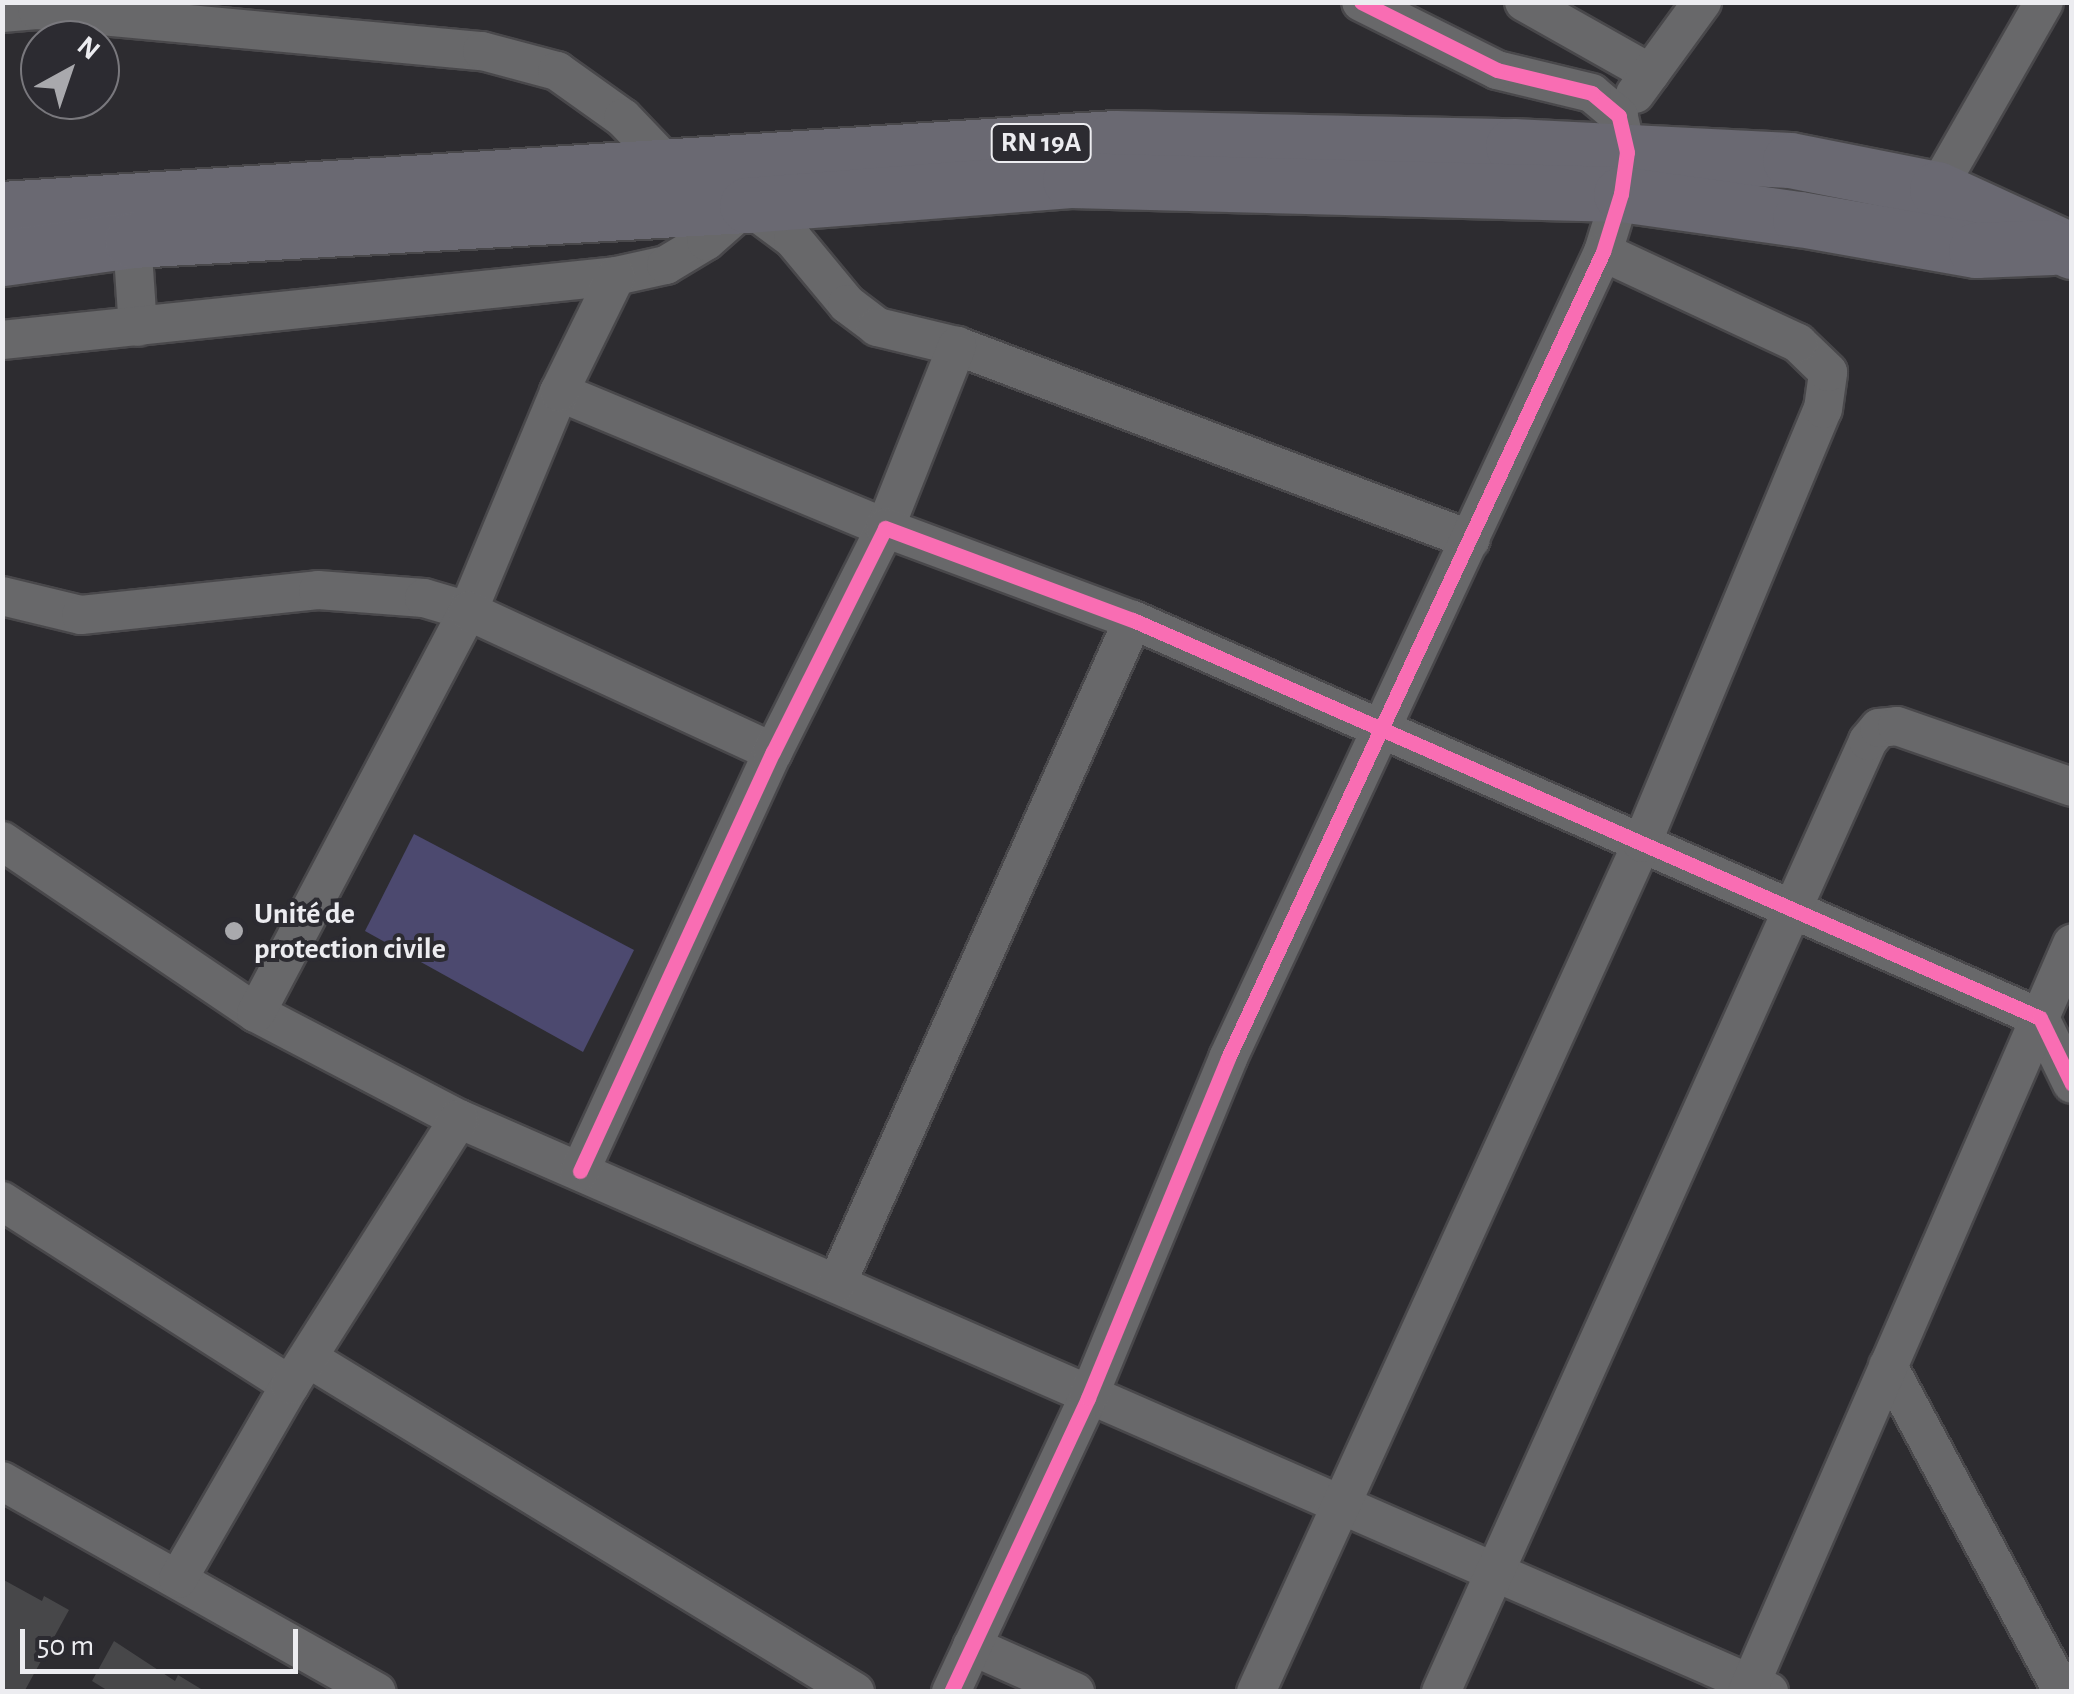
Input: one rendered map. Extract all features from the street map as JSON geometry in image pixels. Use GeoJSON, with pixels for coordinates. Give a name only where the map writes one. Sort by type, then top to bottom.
{"type":"FeatureCollection","features":[{"type":"Feature","properties":{"kind":"main road","name":"RN 19A"},"geometry":{"type":"LineString","coordinates":[[2,208],[1114,138],[1790,160],[1936,189],[2069,247]]}},
{"type":"Feature","properties":{"kind":"main road","name":"RN 19A"},"geometry":{"type":"LineString","coordinates":[[2,258],[132,240],[748,204],[1070,180],[1622,154],[1800,218],[1976,250],[2069,247]]}},
{"type":"Feature","properties":{"kind":"street"},"geometry":{"type":"LineString","coordinates":[[1361,2],[1497,70],[1592,92],[1622,154]]}},
{"type":"Feature","properties":{"kind":"street"},"geometry":{"type":"LineString","coordinates":[[1524,2],[1650,73]]}},
{"type":"Feature","properties":{"kind":"street"},"geometry":{"type":"LineString","coordinates":[[951,1692],[1088,1398],[1228,1058],[1603,252],[1622,154],[1650,73],[1702,2]]}},
{"type":"Feature","properties":{"kind":"street"},"geometry":{"type":"LineString","coordinates":[[1936,189],[2044,2]]}},
{"type":"Feature","properties":{"kind":"street"},"geometry":{"type":"LineString","coordinates":[[2,13],[37,10],[482,51],[556,71],[623,118],[671,168]]}},
{"type":"Feature","properties":{"kind":"street"},"geometry":{"type":"LineString","coordinates":[[2,340],[616,276],[666,265],[706,241],[748,204],[793,239],[847,304],[876,326],[957,346],[1472,540]]}},
{"type":"Feature","properties":{"kind":"street"},"geometry":{"type":"LineString","coordinates":[[132,240],[138,326]]}},
{"type":"Feature","properties":{"kind":"street"},"geometry":{"type":"LineString","coordinates":[[1256,1692],[1642,843],[1823,409],[1828,372],[1798,343],[1603,252]]}},
{"type":"Feature","properties":{"kind":"street"},"geometry":{"type":"LineString","coordinates":[[256,1012],[468,611],[558,392],[616,276]]}},
{"type":"Feature","properties":{"kind":"street"},"geometry":{"type":"LineString","coordinates":[[580,1171],[774,752],[885,528],[957,346]]}},
{"type":"Feature","properties":{"kind":"street"},"geometry":{"type":"LineString","coordinates":[[558,392],[885,528],[1133,620],[1794,906],[2040,1018],[2072,1084]]}},
{"type":"Feature","properties":{"kind":"street"},"geometry":{"type":"LineString","coordinates":[[2,596],[81,615],[318,590],[424,598],[468,611],[774,752]]}},
{"type":"Feature","properties":{"kind":"street"},"geometry":{"type":"LineString","coordinates":[[837,1283],[1133,620]]}},
{"type":"Feature","properties":{"kind":"street"},"geometry":{"type":"LineString","coordinates":[[1441,1692],[1868,740],[1879,728],[1897,726],[2072,787]]}},
{"type":"Feature","properties":{"kind":"street"},"geometry":{"type":"LineString","coordinates":[[2,841],[256,1012],[459,1120],[837,1283],[1088,1398],[1494,1571],[1755,1689],[1888,1366],[2072,944]]}},
{"type":"Feature","properties":{"kind":"street"},"geometry":{"type":"LineString","coordinates":[[178,1579],[299,1372],[459,1120]]}},
{"type":"Feature","properties":{"kind":"street"},"geometry":{"type":"LineString","coordinates":[[2,1202],[854,1692]]}},
{"type":"Feature","properties":{"kind":"street"},"geometry":{"type":"LineString","coordinates":[[1888,1366],[2063,1692]]}},
{"type":"Feature","properties":{"kind":"street"},"geometry":{"type":"LineString","coordinates":[[2,1481],[377,1692]]}},
{"type":"Feature","properties":{"kind":"street"},"geometry":{"type":"LineString","coordinates":[[972,1646],[1075,1692]]}},
{"type":"Feature","properties":{"kind":"shaded area"},"geometry":{"type":"Polygon","coordinates":[[[414,834],[634,950],[583,1052],[365,931],[414,834]]]}},
{"type":"Feature","properties":{"kind":"building"},"geometry":{"type":"Polygon","coordinates":[[[2,1579],[42,1601],[44,1596],[69,1610],[24,1692],[2,1692],[2,1579]]]}},
{"type":"Feature","properties":{"kind":"building"},"geometry":{"type":"Polygon","coordinates":[[[114,1641],[175,1681],[178,1675],[206,1692],[110,1692],[92,1681],[114,1641]]]}},
{"type":"Feature","properties":{"kind":"cycle path"},"geometry":{"type":"LineString","coordinates":[[951,1692],[1088,1398],[1228,1058],[1603,252],[1621,194],[1627,152],[1619,116],[1592,93],[1497,70],[1361,2]]}},
{"type":"Feature","properties":{"kind":"cycle path"},"geometry":{"type":"LineString","coordinates":[[580,1171],[773,752],[885,528],[1133,620],[2040,1018],[2072,1084]]}},
{"type":"Feature","properties":{"kind":"place","name":"Unité de protection civile"},"geometry":{"type":"Point","coordinates":[234,931]}}]}
